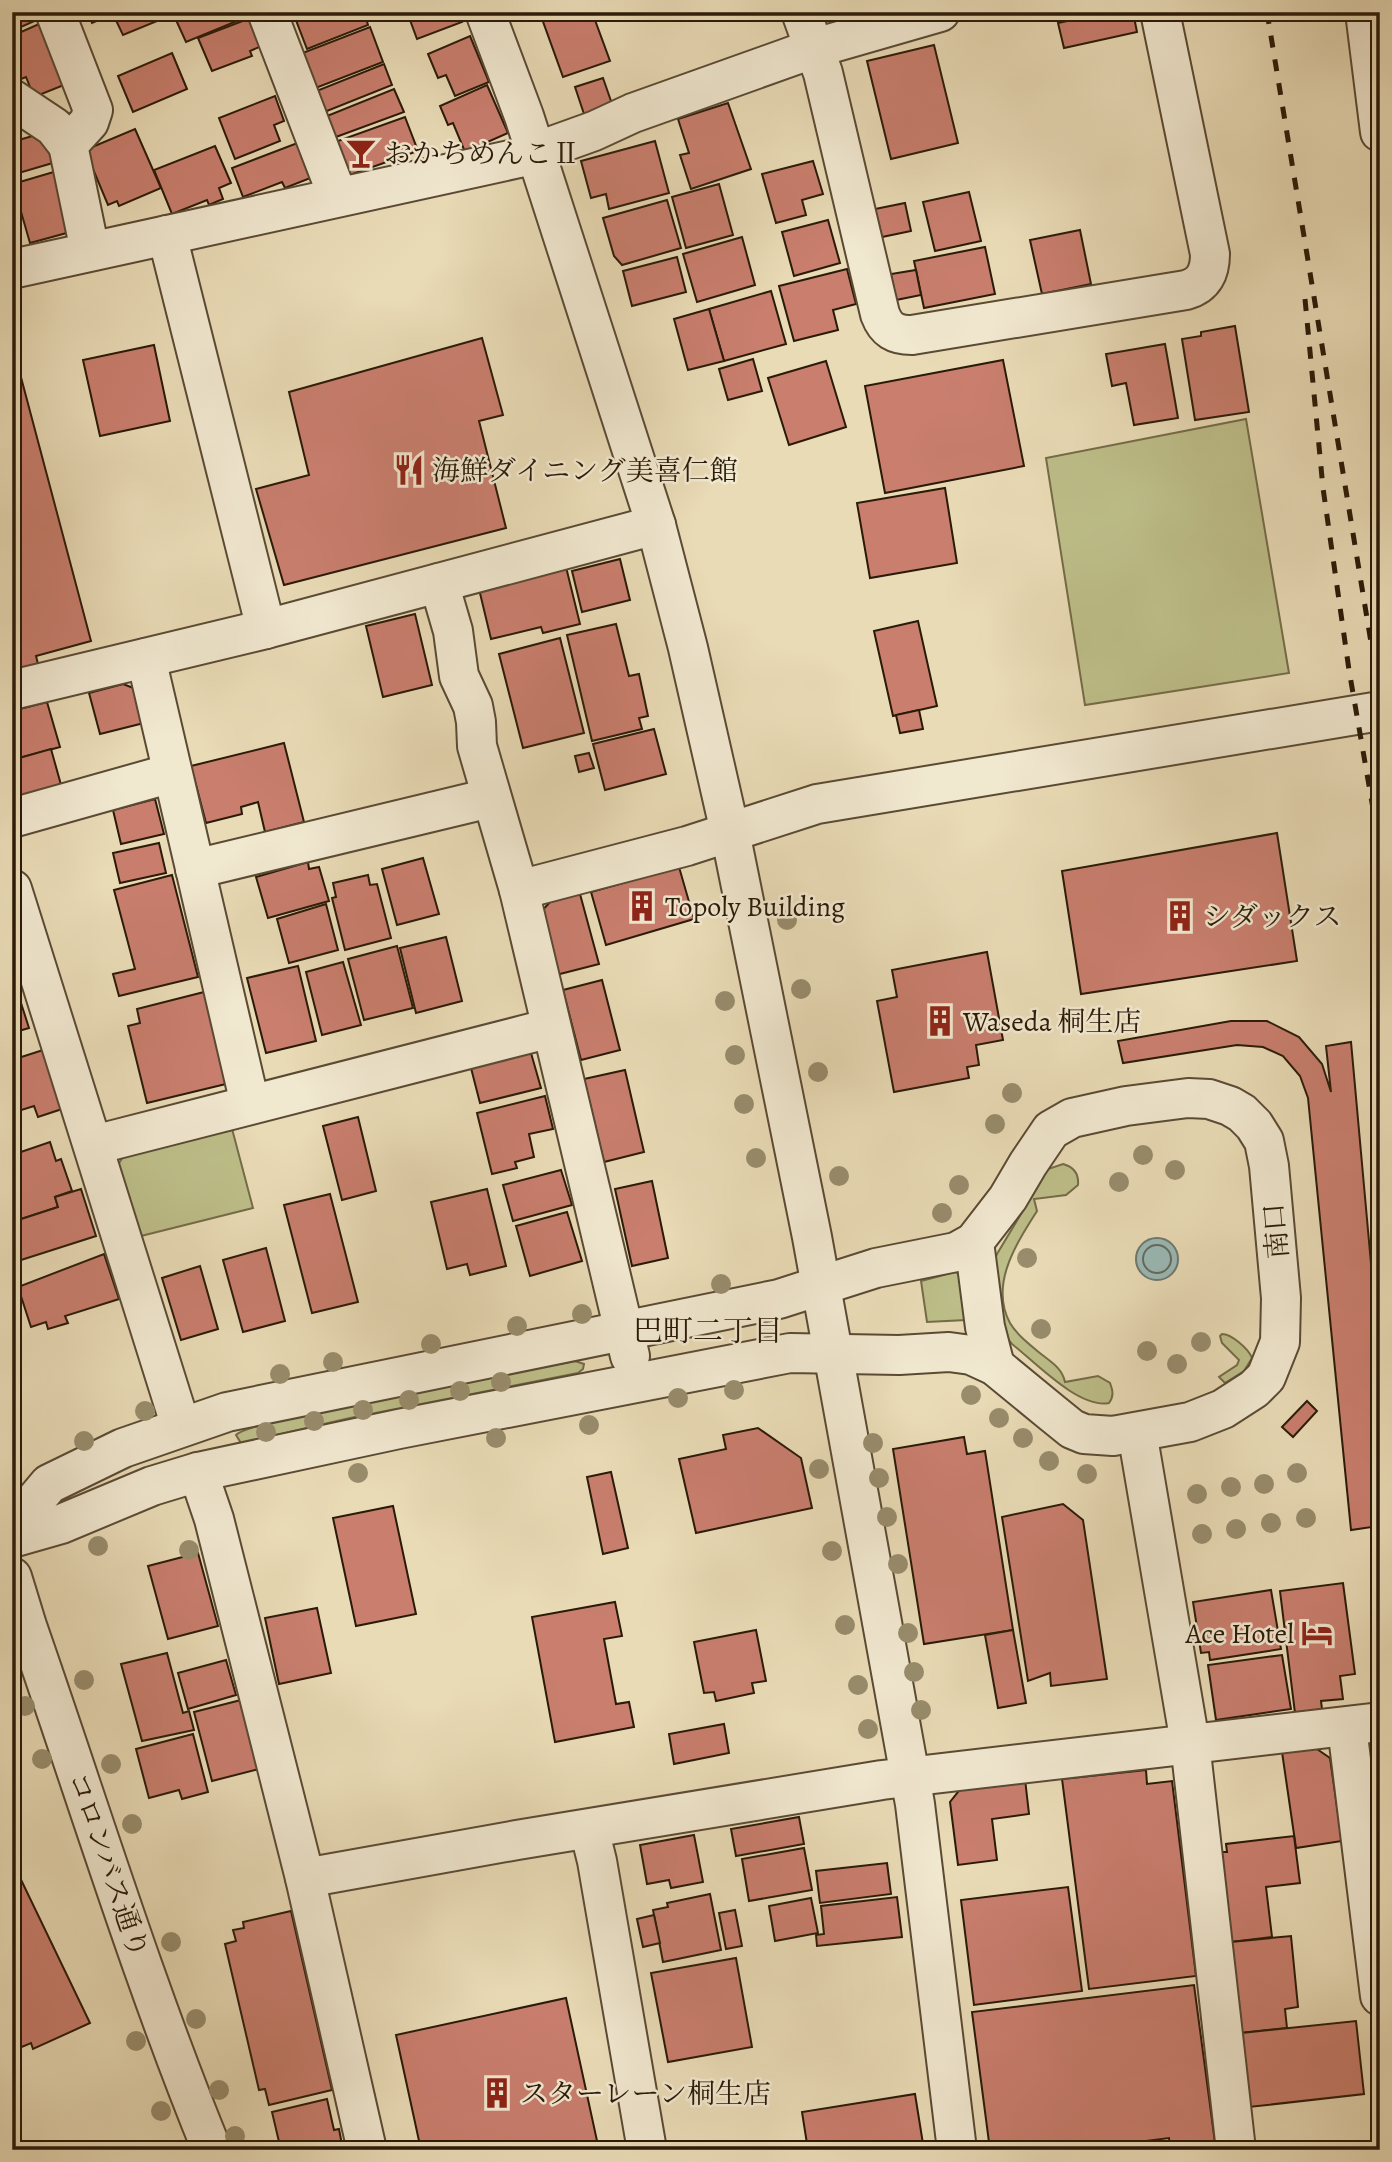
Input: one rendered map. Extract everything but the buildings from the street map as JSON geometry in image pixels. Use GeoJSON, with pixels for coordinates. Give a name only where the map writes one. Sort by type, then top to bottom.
{"type":"FeatureCollection","features":[{"type":"Feature","properties":{"kind":"street"},"geometry":{"type":"LineString","coordinates":[[55,12],[93,110],[89,122],[68,145]]}},
{"type":"Feature","properties":{"kind":"street"},"geometry":{"type":"LineString","coordinates":[[267,12],[338,197]]}},
{"type":"Feature","properties":{"kind":"street"},"geometry":{"type":"LineString","coordinates":[[485,12],[536,152],[656,525],[688,648],[730,832],[833,1354],[910,1776],[957,2150]]}},
{"type":"Feature","properties":{"kind":"street"},"geometry":{"type":"LineString","coordinates":[[802,12],[816,48],[843,148],[880,314],[891,331],[900,335],[1186,290],[1201,283],[1206,276],[1210,254],[1160,12]]}},
{"type":"Feature","properties":{"kind":"street"},"geometry":{"type":"LineString","coordinates":[[12,268],[503,162],[816,48],[940,12]]}},
{"type":"Feature","properties":{"kind":"street"},"geometry":{"type":"LineString","coordinates":[[1365,12],[1380,132]]}},
{"type":"Feature","properties":{"kind":"street"},"geometry":{"type":"LineString","coordinates":[[12,99],[54,127],[68,145],[90,251]]}},
{"type":"Feature","properties":{"kind":"street"},"geometry":{"type":"LineString","coordinates":[[167,235],[266,628]]}},
{"type":"Feature","properties":{"kind":"street"},"geometry":{"type":"LineString","coordinates":[[12,690],[266,628],[656,525]]}},
{"type":"Feature","properties":{"kind":"street"},"geometry":{"type":"LineString","coordinates":[[439,583],[453,631],[459,676],[473,706],[477,746],[490,798],[501,825],[519,890],[637,1381]]}},
{"type":"Feature","properties":{"kind":"street"},"geometry":{"type":"LineString","coordinates":[[146,658],[250,1104]]}},
{"type":"Feature","properties":{"kind":"street"},"geometry":{"type":"LineString","coordinates":[[519,890],[687,846],[817,804],[1380,711]]}},
{"type":"Feature","properties":{"kind":"street"},"geometry":{"type":"LineString","coordinates":[[12,818],[172,773]]}},
{"type":"Feature","properties":{"kind":"street"},"geometry":{"type":"LineString","coordinates":[[195,869],[490,798]]}},
{"type":"Feature","properties":{"kind":"street"},"geometry":{"type":"LineString","coordinates":[[12,889],[181,1427]]}},
{"type":"Feature","properties":{"kind":"street"},"geometry":{"type":"LineString","coordinates":[[94,1145],[551,1028]]}},
{"type":"Feature","properties":{"kind":"street","name":"南口"},"geometry":{"type":"LineString","coordinates":[[12,1538],[61,1524],[152,1486],[198,1472],[399,1429],[782,1354],[899,1355],[949,1352],[971,1355],[995,1366],[1072,1429],[1097,1436],[1190,1422],[1223,1409],[1254,1390],[1266,1377],[1273,1363],[1280,1342],[1282,1298],[1269,1166],[1264,1141],[1254,1125],[1230,1105],[1209,1099],[1188,1098],[1126,1106],[1072,1118],[1051,1130],[1008,1198],[974,1242]]}},
{"type":"Feature","properties":{"kind":"street"},"geometry":{"type":"LineString","coordinates":[[12,1528],[49,1484],[123,1448],[227,1412],[779,1299],[876,1268],[956,1252],[974,1242],[985,1326],[995,1366]]}},
{"type":"Feature","properties":{"kind":"street"},"geometry":{"type":"LineString","coordinates":[[1137,1432],[1189,1743],[1236,2150]]}},
{"type":"Feature","properties":{"kind":"street"},"geometry":{"type":"LineString","coordinates":[[198,1472],[214,1519],[305,1878],[367,2150]]}},
{"type":"Feature","properties":{"kind":"street","name":"コロンバス通り"},"geometry":{"type":"LineString","coordinates":[[12,1577],[161,2019],[212,2150]]}},
{"type":"Feature","properties":{"kind":"street"},"geometry":{"type":"LineString","coordinates":[[305,1878],[910,1776],[1363,1724],[1380,1996]]}},
{"type":"Feature","properties":{"kind":"street"},"geometry":{"type":"LineString","coordinates":[[589,1829],[597,1861],[647,2150]]}},
{"type":"Feature","properties":{"kind":"green space"},"geometry":{"type":"Polygon","coordinates":[[[1246,419],[1289,673],[1085,705],[1046,458],[1246,419]]]}},
{"type":"Feature","properties":{"kind":"green space"},"geometry":{"type":"Polygon","coordinates":[[[231,1125],[253,1208],[137,1237],[116,1168],[126,1152],[231,1125]]]}},
{"type":"Feature","properties":{"kind":"green space"},"geometry":{"type":"Polygon","coordinates":[[[1063,1164],[1075,1172],[1078,1185],[1066,1195],[1034,1199],[1037,1211],[1008,1264],[1004,1279],[1004,1308],[1016,1332],[1056,1366],[1065,1382],[1098,1376],[1110,1383],[1112,1398],[1109,1403],[1097,1403],[1071,1392],[1012,1344],[1006,1337],[991,1271],[997,1254],[1048,1169],[1063,1164]]]}},
{"type":"Feature","properties":{"kind":"green space"},"geometry":{"type":"Polygon","coordinates":[[[955,1272],[961,1274],[966,1320],[927,1322],[921,1281],[955,1272]]]}},
{"type":"Feature","properties":{"kind":"green space"},"geometry":{"type":"Polygon","coordinates":[[[1222,1334],[1239,1342],[1252,1358],[1244,1371],[1225,1383],[1219,1377],[1237,1365],[1239,1360],[1222,1343],[1222,1334]]]}},
{"type":"Feature","properties":{"kind":"green space"},"geometry":{"type":"Polygon","coordinates":[[[575,1361],[584,1364],[578,1373],[350,1418],[241,1443],[236,1435],[289,1418],[338,1407],[575,1361]]]}},
{"type":"Feature","properties":{"kind":"water"},"geometry":{"type":"Polygon","coordinates":[[[1157,1238],[1172,1244],[1178,1259],[1172,1274],[1157,1280],[1142,1274],[1136,1259],[1142,1244],[1157,1238]]]}},
{"type":"Feature","properties":{"kind":"railway"},"geometry":{"type":"LineString","coordinates":[[1267,12],[1380,697]]}},
{"type":"Feature","properties":{"kind":"railway"},"geometry":{"type":"LineString","coordinates":[[1305,299],[1323,488],[1349,670],[1380,849]]}},
{"type":"Feature","properties":{"kind":"place","name":"おかちめんこⅡ"},"geometry":{"type":"Point","coordinates":[361,153]}},
{"type":"Feature","properties":{"kind":"place","name":"海鮮ダイニング美喜仁館"},"geometry":{"type":"Point","coordinates":[409,470]}},
{"type":"Feature","properties":{"kind":"place","name":"Topoly Building"},"geometry":{"type":"Point","coordinates":[642,906]}},
{"type":"Feature","properties":{"kind":"place","name":"シダックス"},"geometry":{"type":"Point","coordinates":[1180,916]}},
{"type":"Feature","properties":{"kind":"place","name":"Waseda 桐生店"},"geometry":{"type":"Point","coordinates":[940,1021]}},
{"type":"Feature","properties":{"kind":"place","name":"Ace Hotel"},"geometry":{"type":"Point","coordinates":[1317,1633]}},
{"type":"Feature","properties":{"kind":"place","name":"スターレーン桐生店"},"geometry":{"type":"Point","coordinates":[497,2093]}},
{"type":"Feature","properties":{"kind":"district","name":"巴町二丁目"},"geometry":{"type":"Point","coordinates":[708,1331]}}]}
